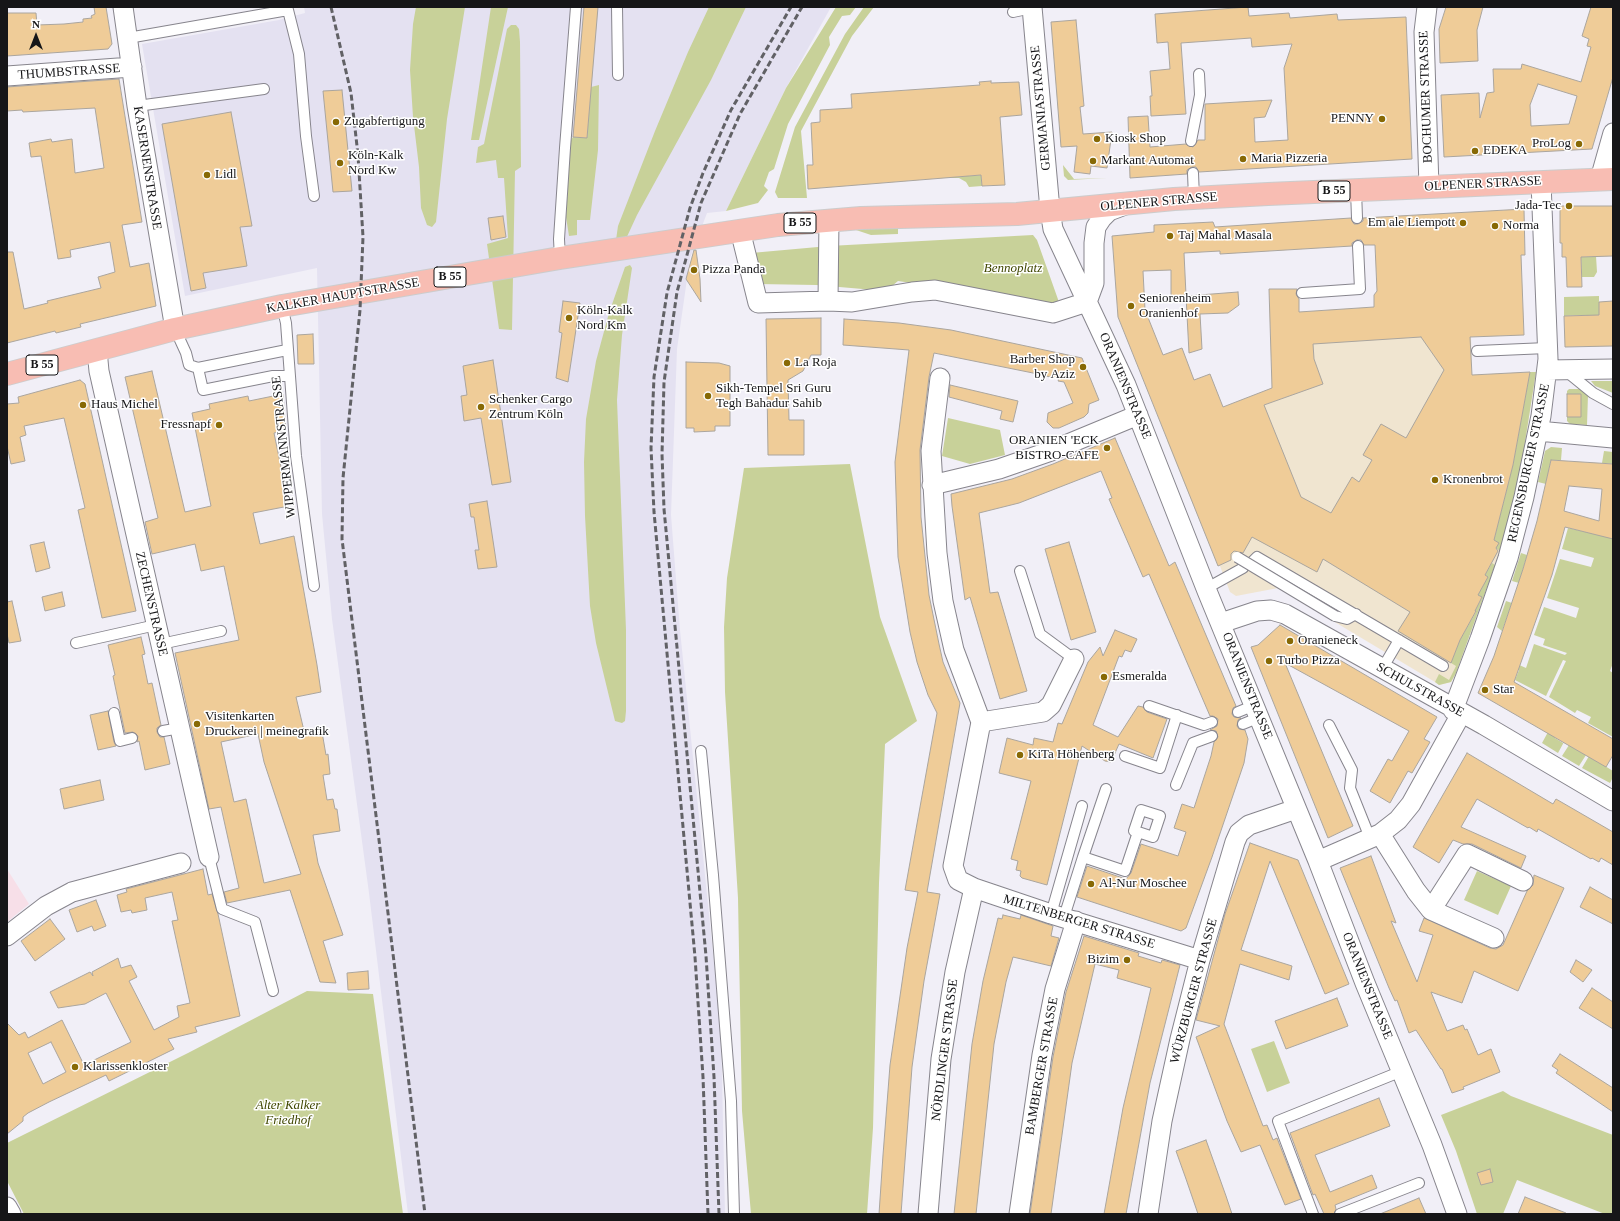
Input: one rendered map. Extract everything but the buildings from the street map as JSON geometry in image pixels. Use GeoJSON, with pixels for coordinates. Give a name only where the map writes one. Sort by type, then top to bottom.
{"type":"FeatureCollection","features":[{"type":"Feature","properties":{"kind":"main road","name":"OLPENER STRASSE"},"geometry":{"type":"LineString","coordinates":[[706,235],[829,220],[1017,214],[1194,198],[1606,179]]}},
{"type":"Feature","properties":{"kind":"main road","name":"KALKER HAUPTSTRASSE"},"geometry":{"type":"LineString","coordinates":[[7,374],[175,329],[282,306],[560,258],[706,235]]}},
{"type":"Feature","properties":{"kind":"street","name":"KASERNENSTRASSE"},"geometry":{"type":"LineString","coordinates":[[123,7],[137,106],[175,329]]}},
{"type":"Feature","properties":{"kind":"street","name":"GERMANIASTRASSE"},"geometry":{"type":"LineString","coordinates":[[1038,7],[1050,210]]}},
{"type":"Feature","properties":{"kind":"street","name":"BOCHUMER STRASSE"},"geometry":{"type":"LineString","coordinates":[[1427,7],[1424,32],[1429,187]]}},
{"type":"Feature","properties":{"kind":"street","name":"THUMBSTRASSE"},"geometry":{"type":"LineString","coordinates":[[7,76],[132,67]]}},
{"type":"Feature","properties":{"kind":"street"},"geometry":{"type":"LineString","coordinates":[[1606,179],[1613,133]]}},
{"type":"Feature","properties":{"kind":"street","name":"REGENSBURGER STRASSE"},"geometry":{"type":"LineString","coordinates":[[1318,860],[1375,836],[1398,820],[1411,804],[1457,712],[1508,558],[1524,497],[1538,431],[1556,370],[1548,348],[1542,182]]}},
{"type":"Feature","properties":{"kind":"street"},"geometry":{"type":"LineString","coordinates":[[740,230],[758,303],[828,301],[852,302],[912,292],[935,290],[1053,313],[1088,302],[1094,283],[1093,247],[1096,227],[1109,211],[1126,205]]}},
{"type":"Feature","properties":{"kind":"street","name":"ORANIENSTRASSE"},"geometry":{"type":"LineString","coordinates":[[1050,210],[1053,229],[1088,302],[1138,415],[1221,623],[1251,711],[1318,860],[1365,983],[1432,1145],[1457,1214]]}},
{"type":"Feature","properties":{"kind":"street"},"geometry":{"type":"LineString","coordinates":[[828,301],[829,220]]}},
{"type":"Feature","properties":{"kind":"street","name":"ZECHENSTRASSE"},"geometry":{"type":"LineString","coordinates":[[96,350],[99,371],[161,644],[171,730],[209,857]]}},
{"type":"Feature","properties":{"kind":"street"},"geometry":{"type":"LineString","coordinates":[[1556,370],[1613,369]]}},
{"type":"Feature","properties":{"kind":"street"},"geometry":{"type":"LineString","coordinates":[[940,378],[934,416],[931,451],[937,553],[943,601],[954,650],[981,722],[953,866],[966,884]]}},
{"type":"Feature","properties":{"kind":"street"},"geometry":{"type":"LineString","coordinates":[[932,485],[999,469],[1050,452],[1138,415]]}},
{"type":"Feature","properties":{"kind":"street"},"geometry":{"type":"LineString","coordinates":[[1538,431],[1613,438]]}},
{"type":"Feature","properties":{"kind":"street","name":"SCHULSTRASSE"},"geometry":{"type":"LineString","coordinates":[[1221,623],[1250,612],[1270,610],[1285,614],[1311,636],[1382,668],[1457,712],[1612,798]]}},
{"type":"Feature","properties":{"kind":"street"},"geometry":{"type":"LineString","coordinates":[[981,722],[1042,712],[1051,705],[1074,659]]}},
{"type":"Feature","properties":{"kind":"street","name":"WÜRZBURGER STRASSE"},"geometry":{"type":"LineString","coordinates":[[1148,1214],[1162,1121],[1180,1039],[1200,960],[1239,833],[1249,825],[1296,809]]}},
{"type":"Feature","properties":{"kind":"street"},"geometry":{"type":"LineString","coordinates":[[1375,836],[1431,910],[1494,938]]}},
{"type":"Feature","properties":{"kind":"street"},"geometry":{"type":"LineString","coordinates":[[1431,910],[1467,854],[1522,881]]}},
{"type":"Feature","properties":{"kind":"street"},"geometry":{"type":"LineString","coordinates":[[7,936],[46,906],[72,892],[181,863]]}},
{"type":"Feature","properties":{"kind":"street","name":"MILTENBERGER STRASSE"},"geometry":{"type":"LineString","coordinates":[[966,884],[1200,960]]}},
{"type":"Feature","properties":{"kind":"street","name":"NÖRDLINGER STRASSE"},"geometry":{"type":"LineString","coordinates":[[928,1214],[941,1059],[955,972],[966,884]]}},
{"type":"Feature","properties":{"kind":"street","name":"BAMBERGER STRASSE"},"geometry":{"type":"LineString","coordinates":[[1018,1214],[1042,1056],[1056,989],[1064,917]]}},
{"type":"Feature","properties":{"kind":"street"},"geometry":{"type":"LineString","coordinates":[[7,1207],[11,1214]]}},
{"type":"Feature","properties":{"kind":"lane"},"geometry":{"type":"LineString","coordinates":[[560,258],[561,216],[576,7]]}},
{"type":"Feature","properties":{"kind":"lane"},"geometry":{"type":"LineString","coordinates":[[617,7],[618,74]]}},
{"type":"Feature","properties":{"kind":"lane"},"geometry":{"type":"LineString","coordinates":[[1013,12],[1038,7]]}},
{"type":"Feature","properties":{"kind":"lane"},"geometry":{"type":"LineString","coordinates":[[128,38],[288,10],[299,54],[306,136],[314,196]]}},
{"type":"Feature","properties":{"kind":"lane"},"geometry":{"type":"LineString","coordinates":[[1191,141],[1200,95],[1199,74]]}},
{"type":"Feature","properties":{"kind":"lane"},"geometry":{"type":"LineString","coordinates":[[137,106],[264,89]]}},
{"type":"Feature","properties":{"kind":"lane"},"geometry":{"type":"LineString","coordinates":[[1193,172],[1194,198]]}},
{"type":"Feature","properties":{"kind":"lane"},"geometry":{"type":"LineString","coordinates":[[1356,190],[1357,218]]}},
{"type":"Feature","properties":{"kind":"lane"},"geometry":{"type":"LineString","coordinates":[[1302,293],[1360,290],[1358,246]]}},
{"type":"Feature","properties":{"kind":"lane","name":"WIPPERMANNSTRASSE"},"geometry":{"type":"LineString","coordinates":[[282,306],[286,323],[296,456],[314,586]]}},
{"type":"Feature","properties":{"kind":"lane"},"geometry":{"type":"LineString","coordinates":[[175,329],[189,365],[198,368],[287,350]]}},
{"type":"Feature","properties":{"kind":"lane"},"geometry":{"type":"LineString","coordinates":[[1477,351],[1548,348]]}},
{"type":"Feature","properties":{"kind":"lane"},"geometry":{"type":"LineString","coordinates":[[198,368],[203,390],[273,376],[289,376]]}},
{"type":"Feature","properties":{"kind":"lane"},"geometry":{"type":"LineString","coordinates":[[1556,370],[1613,404]]}},
{"type":"Feature","properties":{"kind":"lane"},"geometry":{"type":"LineString","coordinates":[[1237,557],[1335,616],[1347,619],[1356,614]]}},
{"type":"Feature","properties":{"kind":"lane"},"geometry":{"type":"LineString","coordinates":[[1253,560],[1257,557],[1443,666]]}},
{"type":"Feature","properties":{"kind":"lane"},"geometry":{"type":"LineString","coordinates":[[1207,588],[1243,568]]}},
{"type":"Feature","properties":{"kind":"lane"},"geometry":{"type":"LineString","coordinates":[[1020,571],[1040,634],[1074,659]]}},
{"type":"Feature","properties":{"kind":"lane"},"geometry":{"type":"LineString","coordinates":[[76,644],[156,625]]}},
{"type":"Feature","properties":{"kind":"lane"},"geometry":{"type":"LineString","coordinates":[[161,644],[221,631]]}},
{"type":"Feature","properties":{"kind":"lane"},"geometry":{"type":"LineString","coordinates":[[1382,668],[1399,640]]}},
{"type":"Feature","properties":{"kind":"lane"},"geometry":{"type":"LineString","coordinates":[[1149,706],[1204,725],[1212,722]]}},
{"type":"Feature","properties":{"kind":"lane"},"geometry":{"type":"LineString","coordinates":[[1243,724],[1251,711]]}},
{"type":"Feature","properties":{"kind":"lane"},"geometry":{"type":"LineString","coordinates":[[114,713],[120,741],[132,738]]}},
{"type":"Feature","properties":{"kind":"lane"},"geometry":{"type":"LineString","coordinates":[[1125,756],[1160,768],[1177,715]]}},
{"type":"Feature","properties":{"kind":"lane"},"geometry":{"type":"LineString","coordinates":[[1329,725],[1352,770],[1350,788],[1375,836]]}},
{"type":"Feature","properties":{"kind":"lane"},"geometry":{"type":"LineString","coordinates":[[1176,786],[1193,742],[1212,736]]}},
{"type":"Feature","properties":{"kind":"lane"},"geometry":{"type":"LineString","coordinates":[[701,752],[714,875],[731,1100],[734,1214]]}},
{"type":"Feature","properties":{"kind":"lane"},"geometry":{"type":"LineString","coordinates":[[1064,917],[1106,789]]}},
{"type":"Feature","properties":{"kind":"lane"},"geometry":{"type":"LineString","coordinates":[[1064,917],[1082,806]]}},
{"type":"Feature","properties":{"kind":"lane"},"geometry":{"type":"LineString","coordinates":[[1083,857],[1125,871],[1138,832]]}},
{"type":"Feature","properties":{"kind":"lane"},"geometry":{"type":"LineString","coordinates":[[209,857],[222,909],[255,922],[273,991]]}},
{"type":"Feature","properties":{"kind":"lane"},"geometry":{"type":"LineString","coordinates":[[1313,1214],[1278,1120],[1402,1071]]}},
{"type":"Feature","properties":{"kind":"lane"},"geometry":{"type":"LineString","coordinates":[[1340,1214],[1419,1183]]}},
{"type":"Feature","properties":{"kind":"shaded area"},"geometry":{"type":"Polygon","coordinates":[[[304,7],[831,7],[786,88],[726,211],[707,213],[690,258],[677,349],[671,515],[680,630],[721,1032],[725,1214],[408,1214],[369,893],[332,619],[322,514],[317,268],[185,296],[142,44],[279,20],[305,13],[304,7]]]}},
{"type":"Feature","properties":{"kind":"shaded area","name":"Kronenbrot"},"geometry":{"type":"Polygon","coordinates":[[[1299,312],[1471,336],[1472,375],[1536,372],[1522,461],[1502,544],[1456,673],[1451,682],[1439,685],[1278,588],[1236,596],[1230,592],[1220,566],[1218,566],[1167,441],[1302,391],[1299,312]]]}},
{"type":"Feature","properties":{"kind":"shaded area"},"geometry":{"type":"Polygon","coordinates":[[[7,869],[29,904],[7,922],[7,869]]]}},
{"type":"Feature","properties":{"kind":"green space"},"geometry":{"type":"Polygon","coordinates":[[[416,7],[465,7],[447,119],[436,222],[432,227],[427,225],[421,208],[419,167],[413,117],[410,70],[413,24],[416,7]]]}},
{"type":"Feature","properties":{"kind":"green space"},"geometry":{"type":"Polygon","coordinates":[[[491,7],[508,7],[479,140],[471,140],[491,7]]]}},
{"type":"Feature","properties":{"kind":"green space"},"geometry":{"type":"Polygon","coordinates":[[[709,7],[746,7],[711,80],[637,215],[625,241],[616,240],[618,226],[655,131],[688,52],[709,7]]]}},
{"type":"Feature","properties":{"kind":"green space"},"geometry":{"type":"Polygon","coordinates":[[[836,7],[856,7],[850,15],[842,16],[829,37],[830,45],[788,124],[774,169],[769,172],[764,186],[768,190],[758,203],[726,211],[786,88],[836,7]]]}},
{"type":"Feature","properties":{"kind":"green space"},"geometry":{"type":"Polygon","coordinates":[[[864,7],[874,7],[852,36],[801,131],[807,198],[778,198],[775,192],[795,127],[845,34],[864,7]]]}},
{"type":"Feature","properties":{"kind":"green space"},"geometry":{"type":"Polygon","coordinates":[[[511,25],[516,25],[519,29],[520,42],[521,167],[515,171],[512,330],[499,329],[487,244],[508,238],[504,178],[498,178],[496,160],[476,163],[478,147],[484,144],[507,29],[511,25]]]}},
{"type":"Feature","properties":{"kind":"green space"},"geometry":{"type":"Polygon","coordinates":[[[599,85],[598,150],[590,220],[577,220],[577,235],[569,236],[566,217],[571,140],[573,137],[587,138],[591,87],[599,85]]]}},
{"type":"Feature","properties":{"kind":"green space"},"geometry":{"type":"Polygon","coordinates":[[[1063,165],[1074,179],[1107,178],[1068,180],[1064,176],[1063,165]]]}},
{"type":"Feature","properties":{"kind":"green space"},"geometry":{"type":"Polygon","coordinates":[[[981,175],[982,186],[969,187],[966,182],[959,178],[937,178],[981,175]]]}},
{"type":"Feature","properties":{"kind":"green space"},"geometry":{"type":"Polygon","coordinates":[[[853,229],[898,229],[898,234],[871,235],[853,229]]]}},
{"type":"Feature","properties":{"kind":"green space","name":"Bennoplatz"},"geometry":{"type":"Polygon","coordinates":[[[1033,235],[1037,240],[1060,305],[898,281],[886,291],[816,285],[758,284],[751,253],[829,246],[1033,235]]]}},
{"type":"Feature","properties":{"kind":"green space"},"geometry":{"type":"Polygon","coordinates":[[[1596,256],[1597,272],[1594,277],[1582,277],[1581,257],[1596,256]]]}},
{"type":"Feature","properties":{"kind":"green space"},"geometry":{"type":"Polygon","coordinates":[[[630,265],[632,268],[622,335],[617,400],[626,630],[626,711],[625,721],[622,723],[615,721],[596,643],[590,606],[585,516],[584,462],[586,419],[596,361],[609,313],[625,267],[630,265]]]}},
{"type":"Feature","properties":{"kind":"green space"},"geometry":{"type":"Polygon","coordinates":[[[1599,296],[1599,319],[1583,315],[1564,316],[1564,297],[1599,296]]]}},
{"type":"Feature","properties":{"kind":"green space"},"geometry":{"type":"Polygon","coordinates":[[[1530,372],[1536,372],[1522,461],[1514,500],[1500,551],[1496,548],[1494,540],[1513,465],[1530,372]]]}},
{"type":"Feature","properties":{"kind":"green space"},"geometry":{"type":"Polygon","coordinates":[[[1591,381],[1613,381],[1613,393],[1595,386],[1591,381]]]}},
{"type":"Feature","properties":{"kind":"green space"},"geometry":{"type":"Polygon","coordinates":[[[1569,389],[1581,389],[1588,395],[1587,425],[1570,424],[1567,421],[1567,391],[1569,389]]]}},
{"type":"Feature","properties":{"kind":"green space"},"geometry":{"type":"Polygon","coordinates":[[[948,418],[1000,430],[1005,455],[970,464],[942,456],[948,418]]]}},
{"type":"Feature","properties":{"kind":"green space"},"geometry":{"type":"Polygon","coordinates":[[[1551,447],[1562,448],[1561,460],[1551,460],[1546,484],[1538,482],[1545,451],[1551,447]]]}},
{"type":"Feature","properties":{"kind":"green space"},"geometry":{"type":"Polygon","coordinates":[[[1604,451],[1613,452],[1613,464],[1602,463],[1604,451]]]}},
{"type":"Feature","properties":{"kind":"green space"},"geometry":{"type":"Polygon","coordinates":[[[850,464],[880,617],[917,721],[885,744],[879,883],[873,1128],[867,1214],[751,1214],[742,1111],[738,898],[725,692],[724,627],[727,578],[744,468],[850,464]]]}},
{"type":"Feature","properties":{"kind":"green space"},"geometry":{"type":"Polygon","coordinates":[[[1568,528],[1613,538],[1613,663],[1610,671],[1613,673],[1613,737],[1588,723],[1591,717],[1577,710],[1575,713],[1549,697],[1566,661],[1563,660],[1546,696],[1515,680],[1519,670],[1515,669],[1517,664],[1526,668],[1534,644],[1565,655],[1567,653],[1543,645],[1545,639],[1534,635],[1544,607],[1576,618],[1579,608],[1547,598],[1560,559],[1591,567],[1594,558],[1562,549],[1568,528]]]}},
{"type":"Feature","properties":{"kind":"green space"},"geometry":{"type":"Polygon","coordinates":[[[1521,553],[1527,555],[1519,583],[1512,581],[1521,553]]]}},
{"type":"Feature","properties":{"kind":"green space"},"geometry":{"type":"Polygon","coordinates":[[[1492,563],[1495,565],[1456,673],[1451,682],[1439,685],[1435,682],[1439,674],[1449,680],[1456,666],[1451,663],[1460,640],[1482,598],[1478,595],[1488,577],[1485,575],[1492,563]]]}},
{"type":"Feature","properties":{"kind":"green space"},"geometry":{"type":"Polygon","coordinates":[[[1506,601],[1512,603],[1502,631],[1497,627],[1506,601]]]}},
{"type":"Feature","properties":{"kind":"green space"},"geometry":{"type":"Polygon","coordinates":[[[1548,732],[1556,736],[1555,738],[1563,743],[1564,742],[1558,753],[1542,743],[1548,732]]]}},
{"type":"Feature","properties":{"kind":"green space"},"geometry":{"type":"Polygon","coordinates":[[[1569,745],[1586,755],[1579,766],[1562,756],[1569,745]]]}},
{"type":"Feature","properties":{"kind":"green space"},"geometry":{"type":"Polygon","coordinates":[[[1589,756],[1613,771],[1613,777],[1610,783],[1582,768],[1589,756]]]}},
{"type":"Feature","properties":{"kind":"green space"},"geometry":{"type":"Polygon","coordinates":[[[1477,871],[1511,886],[1498,915],[1464,900],[1477,871]]]}},
{"type":"Feature","properties":{"kind":"green space","name":"Alter Kalker Friedhof"},"geometry":{"type":"Polygon","coordinates":[[[307,991],[373,994],[403,1214],[24,1214],[7,1181],[7,1143],[188,1053],[307,991]]]}},
{"type":"Feature","properties":{"kind":"green space"},"geometry":{"type":"Polygon","coordinates":[[[1274,1041],[1290,1083],[1267,1092],[1251,1049],[1274,1041]]]}},
{"type":"Feature","properties":{"kind":"green space"},"geometry":{"type":"Polygon","coordinates":[[[1503,1091],[1511,1096],[1613,1135],[1613,1214],[1605,1214],[1517,1180],[1503,1214],[1477,1214],[1456,1151],[1441,1115],[1503,1091]]]}},
{"type":"Feature","properties":{"kind":"railway"},"geometry":{"type":"LineString","coordinates":[[331,7],[351,93],[358,155],[363,237],[360,310],[343,478],[342,539],[425,1214]]}},
{"type":"Feature","properties":{"kind":"railway"},"geometry":{"type":"LineString","coordinates":[[708,1214],[703,1077],[695,957],[654,512],[651,448],[654,377],[667,293],[690,208],[703,173],[731,110],[791,7]]}},
{"type":"Feature","properties":{"kind":"railway"},"geometry":{"type":"LineString","coordinates":[[719,1214],[714,1077],[706,956],[664,509],[662,454],[664,382],[677,292],[701,203],[740,114],[802,7]]}},
{"type":"Feature","properties":{"kind":"place","name":"PENNY"},"geometry":{"type":"Point","coordinates":[1382,119]}},
{"type":"Feature","properties":{"kind":"place","name":"Zugabfertigung"},"geometry":{"type":"Point","coordinates":[336,122]}},
{"type":"Feature","properties":{"kind":"place","name":"Kiosk Shop"},"geometry":{"type":"Point","coordinates":[1097,139]}},
{"type":"Feature","properties":{"kind":"place","name":"ProLog"},"geometry":{"type":"Point","coordinates":[1579,144]}},
{"type":"Feature","properties":{"kind":"place","name":"EDEKA"},"geometry":{"type":"Point","coordinates":[1475,151]}},
{"type":"Feature","properties":{"kind":"place","name":"Maria Pizzeria"},"geometry":{"type":"Point","coordinates":[1243,159]}},
{"type":"Feature","properties":{"kind":"place","name":"Markant Automat"},"geometry":{"type":"Point","coordinates":[1093,161]}},
{"type":"Feature","properties":{"kind":"place","name":"Köln-Kalk Nord Kw"},"geometry":{"type":"Point","coordinates":[340,163]}},
{"type":"Feature","properties":{"kind":"place","name":"Lidl"},"geometry":{"type":"Point","coordinates":[207,175]}},
{"type":"Feature","properties":{"kind":"place","name":"Jada-Tec"},"geometry":{"type":"Point","coordinates":[1569,206]}},
{"type":"Feature","properties":{"kind":"place","name":"Em ale Liempott"},"geometry":{"type":"Point","coordinates":[1463,223]}},
{"type":"Feature","properties":{"kind":"place","name":"Norma"},"geometry":{"type":"Point","coordinates":[1495,226]}},
{"type":"Feature","properties":{"kind":"place","name":"Taj Mahal Masala"},"geometry":{"type":"Point","coordinates":[1170,236]}},
{"type":"Feature","properties":{"kind":"place","name":"Pizza Panda"},"geometry":{"type":"Point","coordinates":[694,270]}},
{"type":"Feature","properties":{"kind":"place","name":"Seniorenheim Oranienhof"},"geometry":{"type":"Point","coordinates":[1131,306]}},
{"type":"Feature","properties":{"kind":"place","name":"Köln-Kalk Nord Km"},"geometry":{"type":"Point","coordinates":[569,318]}},
{"type":"Feature","properties":{"kind":"place","name":"La Roja"},"geometry":{"type":"Point","coordinates":[787,363]}},
{"type":"Feature","properties":{"kind":"place","name":"Barber Shop by Aziz"},"geometry":{"type":"Point","coordinates":[1083,367]}},
{"type":"Feature","properties":{"kind":"place","name":"Sikh-Tempel Sri Guru Tegh Bahadur Sahib"},"geometry":{"type":"Point","coordinates":[708,396]}},
{"type":"Feature","properties":{"kind":"place","name":"Haus Michel"},"geometry":{"type":"Point","coordinates":[83,405]}},
{"type":"Feature","properties":{"kind":"place","name":"Schenker Cargo Zentrum Köln"},"geometry":{"type":"Point","coordinates":[481,407]}},
{"type":"Feature","properties":{"kind":"place","name":"Fressnapf"},"geometry":{"type":"Point","coordinates":[219,425]}},
{"type":"Feature","properties":{"kind":"place","name":"ORANIEN 'ECK BISTRO-CAFE"},"geometry":{"type":"Point","coordinates":[1107,448]}},
{"type":"Feature","properties":{"kind":"place","name":"Kronenbrot"},"geometry":{"type":"Point","coordinates":[1435,480]}},
{"type":"Feature","properties":{"kind":"place","name":"Oranieneck"},"geometry":{"type":"Point","coordinates":[1290,641]}},
{"type":"Feature","properties":{"kind":"place","name":"Turbo Pizza"},"geometry":{"type":"Point","coordinates":[1269,661]}},
{"type":"Feature","properties":{"kind":"place","name":"Esmeralda"},"geometry":{"type":"Point","coordinates":[1104,677]}},
{"type":"Feature","properties":{"kind":"place","name":"Star"},"geometry":{"type":"Point","coordinates":[1485,690]}},
{"type":"Feature","properties":{"kind":"place","name":"Visitenkarten Druckerei | meinegrafik"},"geometry":{"type":"Point","coordinates":[197,724]}},
{"type":"Feature","properties":{"kind":"place","name":"KiTa Höhenberg"},"geometry":{"type":"Point","coordinates":[1020,755]}},
{"type":"Feature","properties":{"kind":"place","name":"Al-Nur Moschee"},"geometry":{"type":"Point","coordinates":[1091,884]}},
{"type":"Feature","properties":{"kind":"place","name":"Bizim"},"geometry":{"type":"Point","coordinates":[1127,960]}},
{"type":"Feature","properties":{"kind":"place","name":"Klarissenkloster"},"geometry":{"type":"Point","coordinates":[75,1067]}}]}
